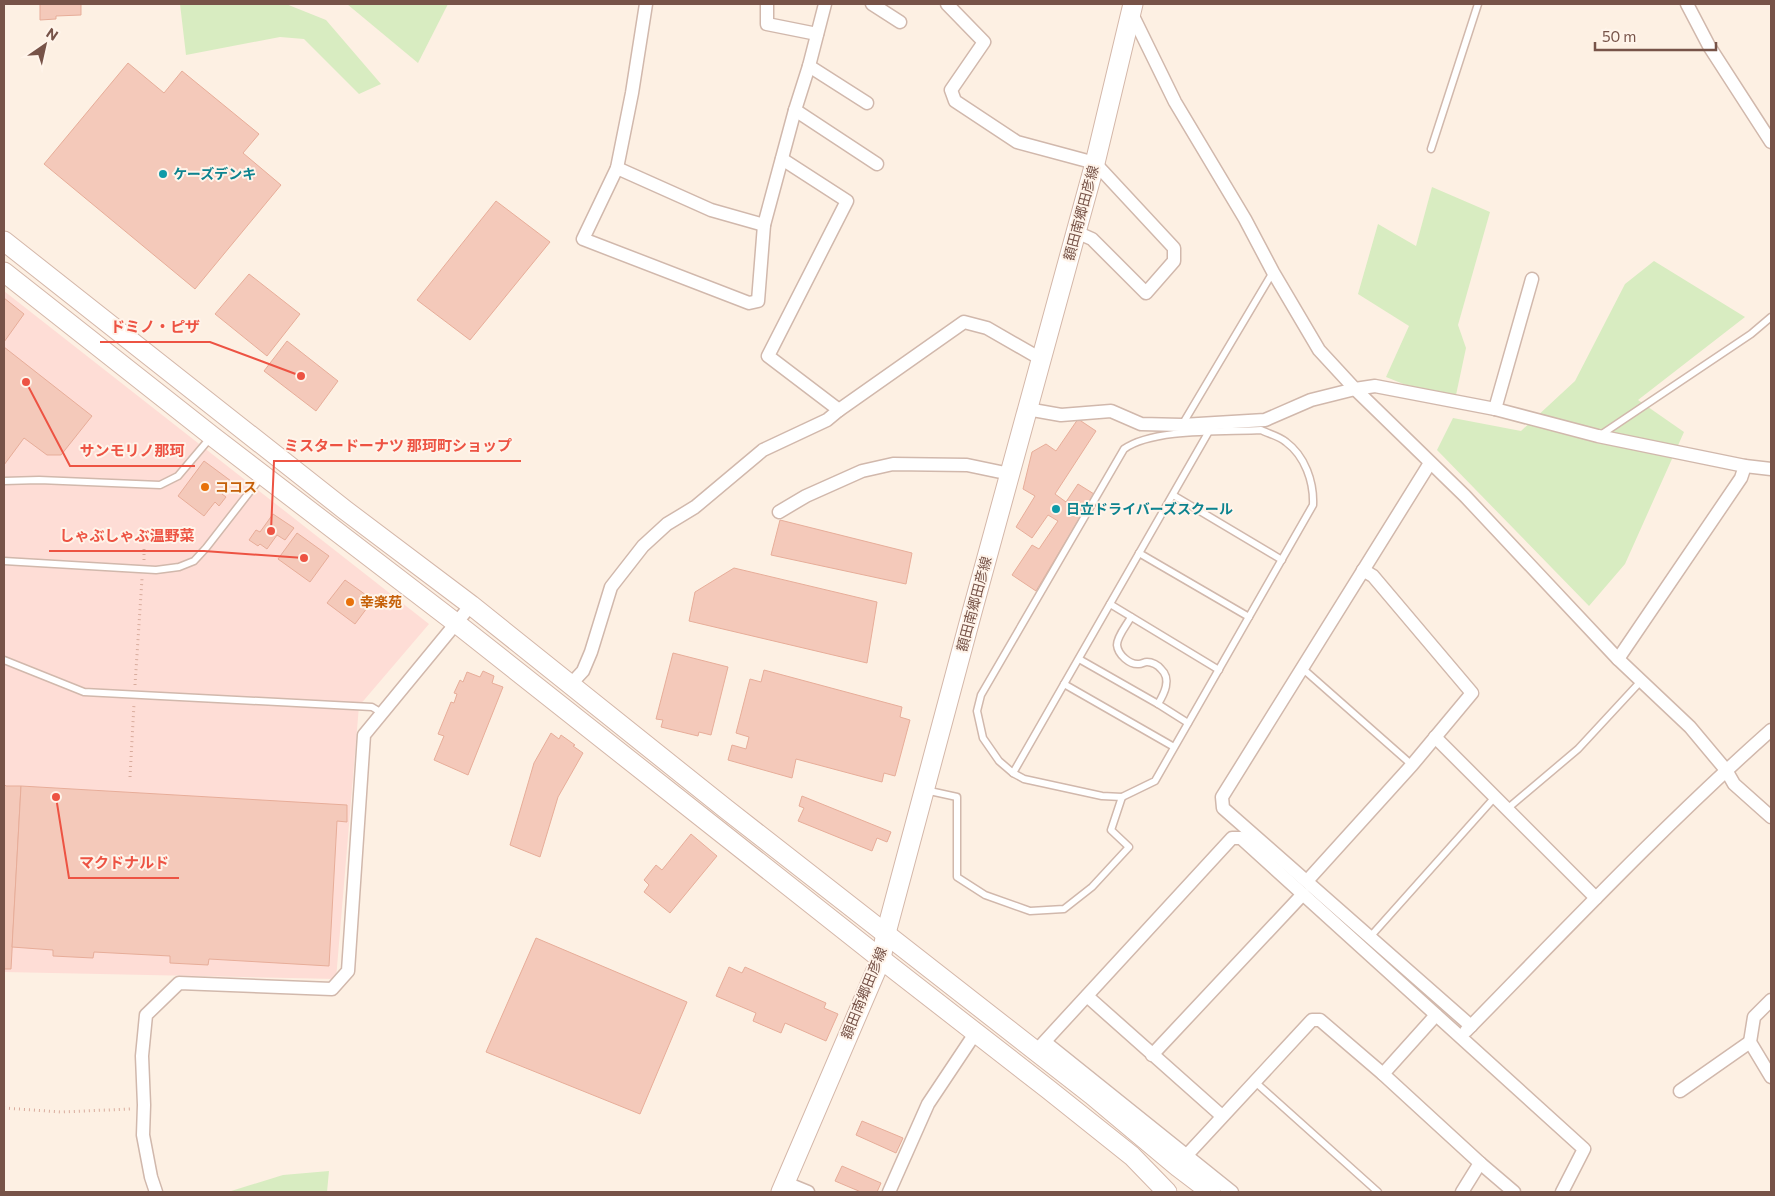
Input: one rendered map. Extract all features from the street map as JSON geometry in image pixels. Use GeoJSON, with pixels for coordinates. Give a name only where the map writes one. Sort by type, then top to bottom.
{"type":"FeatureCollection","features":[{"type":"Feature","properties":{"kind":"street"},"geometry":{"type":"LineString","coordinates":[[646,4],[617,168],[583,239],[749,303],[758,301],[764,225],[795,110],[810,66],[825,4]]}},
{"type":"Feature","properties":{"kind":"street"},"geometry":{"type":"LineString","coordinates":[[767,4],[767,24],[817,34]]}},
{"type":"Feature","properties":{"kind":"street"},"geometry":{"type":"LineString","coordinates":[[872,4],[900,22]]}},
{"type":"Feature","properties":{"kind":"street"},"geometry":{"type":"LineString","coordinates":[[947,4],[984,42],[951,90],[955,101],[1017,142],[1095,163],[1174,248],[1174,261],[1146,294],[1092,239],[1076,232]]}},
{"type":"Feature","properties":{"kind":"street"},"geometry":{"type":"LineString","coordinates":[[1687,4],[1709,46],[1771,142]]}},
{"type":"Feature","properties":{"kind":"street"},"geometry":{"type":"LineString","coordinates":[[1130,6],[1175,102],[1245,219],[1273,272],[1319,350],[1355,389],[1465,496],[1618,659],[1690,727],[1726,770],[1734,784],[1771,817]]}},
{"type":"Feature","properties":{"kind":"street","name":"額田南郷田彦線"},"geometry":{"type":"LineString","coordinates":[[783,1187],[880,959],[924,790],[1095,163],[1130,6]]}},
{"type":"Feature","properties":{"kind":"street"},"geometry":{"type":"LineString","coordinates":[[810,66],[867,103]]}},
{"type":"Feature","properties":{"kind":"street"},"geometry":{"type":"LineString","coordinates":[[795,110],[877,164]]}},
{"type":"Feature","properties":{"kind":"street"},"geometry":{"type":"LineString","coordinates":[[782,160],[848,201],[768,356],[839,410]]}},
{"type":"Feature","properties":{"kind":"street"},"geometry":{"type":"LineString","coordinates":[[617,168],[711,210],[764,225]]}},
{"type":"Feature","properties":{"kind":"street"},"geometry":{"type":"LineString","coordinates":[[4,241],[337,504],[471,605],[726,809],[886,933],[1041,1046],[1092,1094],[1182,1161],[1232,1192]]}},
{"type":"Feature","properties":{"kind":"street"},"geometry":{"type":"LineString","coordinates":[[4,272],[212,436],[456,623],[880,959],[976,1032],[1132,1156],[1167,1192]]}},
{"type":"Feature","properties":{"kind":"street"},"geometry":{"type":"LineString","coordinates":[[1495,409],[1532,279]]}},
{"type":"Feature","properties":{"kind":"street"},"geometry":{"type":"LineString","coordinates":[[571,684],[583,671],[591,652],[611,587],[643,546],[667,524],[695,507],[763,450],[827,420],[964,322],[987,328],[1041,359]]}},
{"type":"Feature","properties":{"kind":"street"},"geometry":{"type":"LineString","coordinates":[[1027,409],[1061,415],[1111,411],[1141,424],[1182,425],[1265,420],[1311,400],[1375,386],[1495,409],[1598,436],[1745,466],[1771,469]]}},
{"type":"Feature","properties":{"kind":"street"},"geometry":{"type":"LineString","coordinates":[[1430,463],[1222,797],[1222,802],[1223,808],[1471,1026]]}},
{"type":"Feature","properties":{"kind":"street"},"geometry":{"type":"LineString","coordinates":[[779,512],[806,496],[862,471],[893,464],[967,465],[1010,474]]}},
{"type":"Feature","properties":{"kind":"street"},"geometry":{"type":"LineString","coordinates":[[1618,659],[1741,478],[1745,466]]}},
{"type":"Feature","properties":{"kind":"street"},"geometry":{"type":"LineString","coordinates":[[1306,881],[1412,765],[1472,693],[1373,576],[1363,570]]}},
{"type":"Feature","properties":{"kind":"street"},"geometry":{"type":"LineString","coordinates":[[156,1192],[151,1177],[143,1135],[142,1056],[146,1015],[179,983],[332,990],[348,971],[364,735],[471,605]]}},
{"type":"Feature","properties":{"kind":"street"},"geometry":{"type":"LineString","coordinates":[[1460,1036],[1726,770],[1771,730]]}},
{"type":"Feature","properties":{"kind":"street"},"geometry":{"type":"LineString","coordinates":[[1435,737],[1596,898]]}},
{"type":"Feature","properties":{"kind":"street"},"geometry":{"type":"LineString","coordinates":[[1041,1046],[1232,838],[1241,838],[1584,1149],[1562,1192]]}},
{"type":"Feature","properties":{"kind":"street"},"geometry":{"type":"LineString","coordinates":[[1152,1055],[1303,894]]}},
{"type":"Feature","properties":{"kind":"street"},"geometry":{"type":"LineString","coordinates":[[1087,996],[1222,1116]]}},
{"type":"Feature","properties":{"kind":"street"},"geometry":{"type":"LineString","coordinates":[[1771,1000],[1754,1017],[1750,1042],[1771,1077]]}},
{"type":"Feature","properties":{"kind":"street"},"geometry":{"type":"LineString","coordinates":[[1382,1074],[1436,1015]]}},
{"type":"Feature","properties":{"kind":"street"},"geometry":{"type":"LineString","coordinates":[[1182,1161],[1312,1020],[1320,1020],[1480,1164],[1514,1192]]}},
{"type":"Feature","properties":{"kind":"street"},"geometry":{"type":"LineString","coordinates":[[889,1192],[928,1104],[976,1032]]}},
{"type":"Feature","properties":{"kind":"street"},"geometry":{"type":"LineString","coordinates":[[1680,1091],[1750,1042]]}},
{"type":"Feature","properties":{"kind":"street"},"geometry":{"type":"LineString","coordinates":[[1088,1121],[1150,1192]]}},
{"type":"Feature","properties":{"kind":"street"},"geometry":{"type":"LineString","coordinates":[[1182,1161],[1202,1192]]}},
{"type":"Feature","properties":{"kind":"street"},"geometry":{"type":"LineString","coordinates":[[1182,1161],[1211,1192]]}},
{"type":"Feature","properties":{"kind":"street"},"geometry":{"type":"LineString","coordinates":[[1462,1192],[1480,1164]]}},
{"type":"Feature","properties":{"kind":"street"},"geometry":{"type":"LineString","coordinates":[[783,1187],[808,1192]]}},
{"type":"Feature","properties":{"kind":"lane"},"geometry":{"type":"LineString","coordinates":[[1431,149],[1478,4]]}},
{"type":"Feature","properties":{"kind":"lane"},"geometry":{"type":"LineString","coordinates":[[1182,425],[1273,272]]}},
{"type":"Feature","properties":{"kind":"lane"},"geometry":{"type":"LineString","coordinates":[[1598,436],[1751,334],[1771,317]]}},
{"type":"Feature","properties":{"kind":"lane"},"geometry":{"type":"LineString","coordinates":[[1261,430],[1286,441],[1300,456],[1308,472],[1313,505],[1219,670],[1155,781],[1122,797],[1102,796],[1024,779],[1013,773],[999,761],[983,738],[977,711],[981,695],[1124,449],[1131,444],[1145,439],[1171,435],[1208,433],[1261,430]]}},
{"type":"Feature","properties":{"kind":"lane"},"geometry":{"type":"LineString","coordinates":[[1013,773],[1208,433]]}},
{"type":"Feature","properties":{"kind":"lane"},"geometry":{"type":"LineString","coordinates":[[4,481],[39,480],[160,486],[178,476],[212,436]]}},
{"type":"Feature","properties":{"kind":"lane"},"geometry":{"type":"LineString","coordinates":[[4,561],[156,570],[179,567],[194,561],[206,548],[263,475]]}},
{"type":"Feature","properties":{"kind":"lane"},"geometry":{"type":"LineString","coordinates":[[1173,495],[1282,560]]}},
{"type":"Feature","properties":{"kind":"lane"},"geometry":{"type":"LineString","coordinates":[[1140,553],[1249,617]]}},
{"type":"Feature","properties":{"kind":"lane"},"geometry":{"type":"LineString","coordinates":[[1110,604],[1219,670]]}},
{"type":"Feature","properties":{"kind":"lane"},"geometry":{"type":"LineString","coordinates":[[1131,617],[1117,645],[1120,653],[1128,662],[1138,665],[1147,662],[1158,665],[1164,671],[1167,680],[1166,689],[1158,704]]}},
{"type":"Feature","properties":{"kind":"lane"},"geometry":{"type":"LineString","coordinates":[[1079,659],[1188,723]]}},
{"type":"Feature","properties":{"kind":"lane"},"geometry":{"type":"LineString","coordinates":[[4,660],[84,692],[372,707],[382,713]]}},
{"type":"Feature","properties":{"kind":"lane"},"geometry":{"type":"LineString","coordinates":[[1302,668],[1412,765]]}},
{"type":"Feature","properties":{"kind":"lane"},"geometry":{"type":"LineString","coordinates":[[1507,809],[1578,749],[1641,681]]}},
{"type":"Feature","properties":{"kind":"lane"},"geometry":{"type":"LineString","coordinates":[[1064,684],[1174,747]]}},
{"type":"Feature","properties":{"kind":"lane"},"geometry":{"type":"LineString","coordinates":[[924,790],[958,797],[957,877],[985,895],[1030,911],[1064,909],[1092,887],[1129,847],[1111,830],[1122,797]]}},
{"type":"Feature","properties":{"kind":"lane"},"geometry":{"type":"LineString","coordinates":[[1370,937],[1495,797]]}},
{"type":"Feature","properties":{"kind":"lane"},"geometry":{"type":"LineString","coordinates":[[1254,1082],[1378,1192]]}},
{"type":"Feature","properties":{"kind":"path"},"geometry":{"type":"LineString","coordinates":[[130,777],[144,546]]}},
{"type":"Feature","properties":{"kind":"path"},"geometry":{"type":"LineString","coordinates":[[4,1108],[61,1112],[128,1110],[144,1105]]}},
{"type":"Feature","properties":{"kind":"shaded area"},"geometry":{"type":"Polygon","coordinates":[[[4,291],[429,624],[359,706],[336,979],[4,972],[4,291]]]}},
{"type":"Feature","properties":{"kind":"green space"},"geometry":{"type":"Polygon","coordinates":[[[180,4],[286,4],[326,20],[381,84],[359,94],[304,39],[280,37],[186,55],[180,4]]]}},
{"type":"Feature","properties":{"kind":"green space"},"geometry":{"type":"Polygon","coordinates":[[[347,4],[448,4],[418,63],[347,4]]]}},
{"type":"Feature","properties":{"kind":"green space"},"geometry":{"type":"Polygon","coordinates":[[[1432,187],[1490,212],[1458,325],[1466,348],[1456,395],[1406,385],[1386,377],[1409,326],[1358,294],[1378,224],[1416,246],[1432,187]]]}},
{"type":"Feature","properties":{"kind":"green space"},"geometry":{"type":"Polygon","coordinates":[[[1654,261],[1745,317],[1638,400],[1684,432],[1625,564],[1589,606],[1437,450],[1453,418],[1521,431],[1575,381],[1625,284],[1654,261]]]}},
{"type":"Feature","properties":{"kind":"green space"},"geometry":{"type":"Polygon","coordinates":[[[329,1171],[327,1192],[228,1192],[283,1175],[329,1171]]]}},
{"type":"Feature","properties":{"kind":"building"},"geometry":{"type":"Polygon","coordinates":[[[40,4],[81,4],[81,15],[56,16],[56,19],[40,20],[40,4]]]}},
{"type":"Feature","properties":{"kind":"building","name":"ケーズデンキ"},"geometry":{"type":"Polygon","coordinates":[[[128,63],[164,93],[182,71],[259,134],[243,153],[281,185],[195,289],[44,164],[128,63]]]}},
{"type":"Feature","properties":{"kind":"building"},"geometry":{"type":"Polygon","coordinates":[[[496,201],[550,242],[470,340],[417,300],[496,201]]]}},
{"type":"Feature","properties":{"kind":"building"},"geometry":{"type":"Polygon","coordinates":[[[249,274],[300,314],[267,356],[215,314],[249,274]]]}},
{"type":"Feature","properties":{"kind":"building"},"geometry":{"type":"Polygon","coordinates":[[[4,298],[24,314],[4,342],[4,298]]]}},
{"type":"Feature","properties":{"kind":"building"},"geometry":{"type":"Polygon","coordinates":[[[287,341],[338,381],[316,411],[264,371],[287,341]]]}},
{"type":"Feature","properties":{"kind":"building"},"geometry":{"type":"Polygon","coordinates":[[[4,347],[92,416],[61,455],[47,455],[24,438],[4,465],[4,347]]]}},
{"type":"Feature","properties":{"kind":"building","name":"日立ドライバーズスクール"},"geometry":{"type":"Polygon","coordinates":[[[1078,419],[1096,431],[1055,494],[1066,502],[1078,484],[1094,494],[1036,591],[1012,575],[1032,545],[1039,549],[1058,521],[1048,515],[1032,538],[1016,527],[1035,496],[1023,489],[1032,452],[1046,444],[1056,451],[1078,419]]]}},
{"type":"Feature","properties":{"kind":"building","name":"ココス"},"geometry":{"type":"Polygon","coordinates":[[[204,461],[231,481],[222,494],[226,497],[219,506],[215,502],[204,516],[178,496],[204,461]]]}},
{"type":"Feature","properties":{"kind":"building"},"geometry":{"type":"Polygon","coordinates":[[[273,514],[294,528],[285,540],[277,535],[267,549],[249,540],[256,530],[260,532],[273,514]]]}},
{"type":"Feature","properties":{"kind":"building"},"geometry":{"type":"Polygon","coordinates":[[[780,520],[912,553],[906,584],[771,555],[780,520]]]}},
{"type":"Feature","properties":{"kind":"building"},"geometry":{"type":"Polygon","coordinates":[[[297,533],[329,556],[310,582],[278,559],[297,533]]]}},
{"type":"Feature","properties":{"kind":"building"},"geometry":{"type":"Polygon","coordinates":[[[734,568],[877,602],[867,663],[689,621],[695,592],[734,568]]]}},
{"type":"Feature","properties":{"kind":"building","name":"幸楽苑"},"geometry":{"type":"Polygon","coordinates":[[[345,580],[373,600],[355,624],[327,603],[345,580]]]}},
{"type":"Feature","properties":{"kind":"building"},"geometry":{"type":"Polygon","coordinates":[[[673,653],[728,667],[711,735],[699,732],[698,736],[661,727],[663,720],[656,719],[673,653]]]}},
{"type":"Feature","properties":{"kind":"building"},"geometry":{"type":"Polygon","coordinates":[[[764,670],[902,707],[900,717],[910,720],[895,776],[884,773],[882,782],[796,759],[792,778],[728,760],[732,745],[746,749],[749,737],[736,733],[750,679],[761,682],[764,670]]]}},
{"type":"Feature","properties":{"kind":"building"},"geometry":{"type":"Polygon","coordinates":[[[483,671],[494,676],[492,683],[503,687],[468,775],[434,760],[444,736],[438,734],[451,702],[454,703],[457,694],[454,693],[460,680],[463,682],[467,672],[480,677],[483,671]]]}},
{"type":"Feature","properties":{"kind":"building"},"geometry":{"type":"Polygon","coordinates":[[[551,733],[559,739],[561,735],[583,753],[558,797],[540,857],[510,845],[534,763],[551,733]]]}},
{"type":"Feature","properties":{"kind":"building"},"geometry":{"type":"Polygon","coordinates":[[[4,784],[6,786],[21,786],[11,969],[4,969],[4,784]]]}},
{"type":"Feature","properties":{"kind":"building"},"geometry":{"type":"Polygon","coordinates":[[[21,786],[347,805],[347,822],[337,821],[329,966],[209,959],[208,965],[170,963],[170,956],[94,952],[93,958],[53,956],[53,950],[12,947],[21,786]]]}},
{"type":"Feature","properties":{"kind":"building"},"geometry":{"type":"Polygon","coordinates":[[[802,796],[891,832],[887,842],[877,838],[872,851],[798,821],[804,808],[799,806],[802,796]]]}},
{"type":"Feature","properties":{"kind":"building"},"geometry":{"type":"Polygon","coordinates":[[[691,834],[717,856],[670,913],[644,892],[649,885],[644,880],[656,865],[662,870],[691,834]]]}},
{"type":"Feature","properties":{"kind":"building"},"geometry":{"type":"Polygon","coordinates":[[[536,938],[687,1002],[640,1114],[486,1052],[536,938]]]}},
{"type":"Feature","properties":{"kind":"building"},"geometry":{"type":"Polygon","coordinates":[[[729,967],[742,973],[745,967],[826,1003],[824,1008],[838,1014],[826,1041],[785,1023],[781,1033],[753,1021],[756,1013],[716,996],[729,967]]]}},
{"type":"Feature","properties":{"kind":"building"},"geometry":{"type":"Polygon","coordinates":[[[862,1121],[903,1138],[896,1153],[856,1135],[862,1121]]]}},
{"type":"Feature","properties":{"kind":"building"},"geometry":{"type":"Polygon","coordinates":[[[842,1166],[881,1183],[877,1192],[861,1192],[835,1181],[842,1166]]]}},
{"type":"Feature","properties":{"kind":"place","name":"ケーズデンキ"},"geometry":{"type":"Point","coordinates":[163,174]}},
{"type":"Feature","properties":{"kind":"place","name":"ドミノ・ピザ"},"geometry":{"type":"Point","coordinates":[301,376]}},
{"type":"Feature","properties":{"kind":"place","name":"サンモリノ那珂"},"geometry":{"type":"Point","coordinates":[26,382]}},
{"type":"Feature","properties":{"kind":"place","name":"ココス"},"geometry":{"type":"Point","coordinates":[205,487]}},
{"type":"Feature","properties":{"kind":"place","name":"日立ドライバーズスクール"},"geometry":{"type":"Point","coordinates":[1056,509]}},
{"type":"Feature","properties":{"kind":"place","name":"ミスタードーナツ 那珂町ショップ"},"geometry":{"type":"Point","coordinates":[271,531]}},
{"type":"Feature","properties":{"kind":"place","name":"しゃぶしゃぶ温野菜"},"geometry":{"type":"Point","coordinates":[304,558]}},
{"type":"Feature","properties":{"kind":"place","name":"幸楽苑"},"geometry":{"type":"Point","coordinates":[350,602]}},
{"type":"Feature","properties":{"kind":"place","name":"マクドナルド"},"geometry":{"type":"Point","coordinates":[56,797]}}]}
